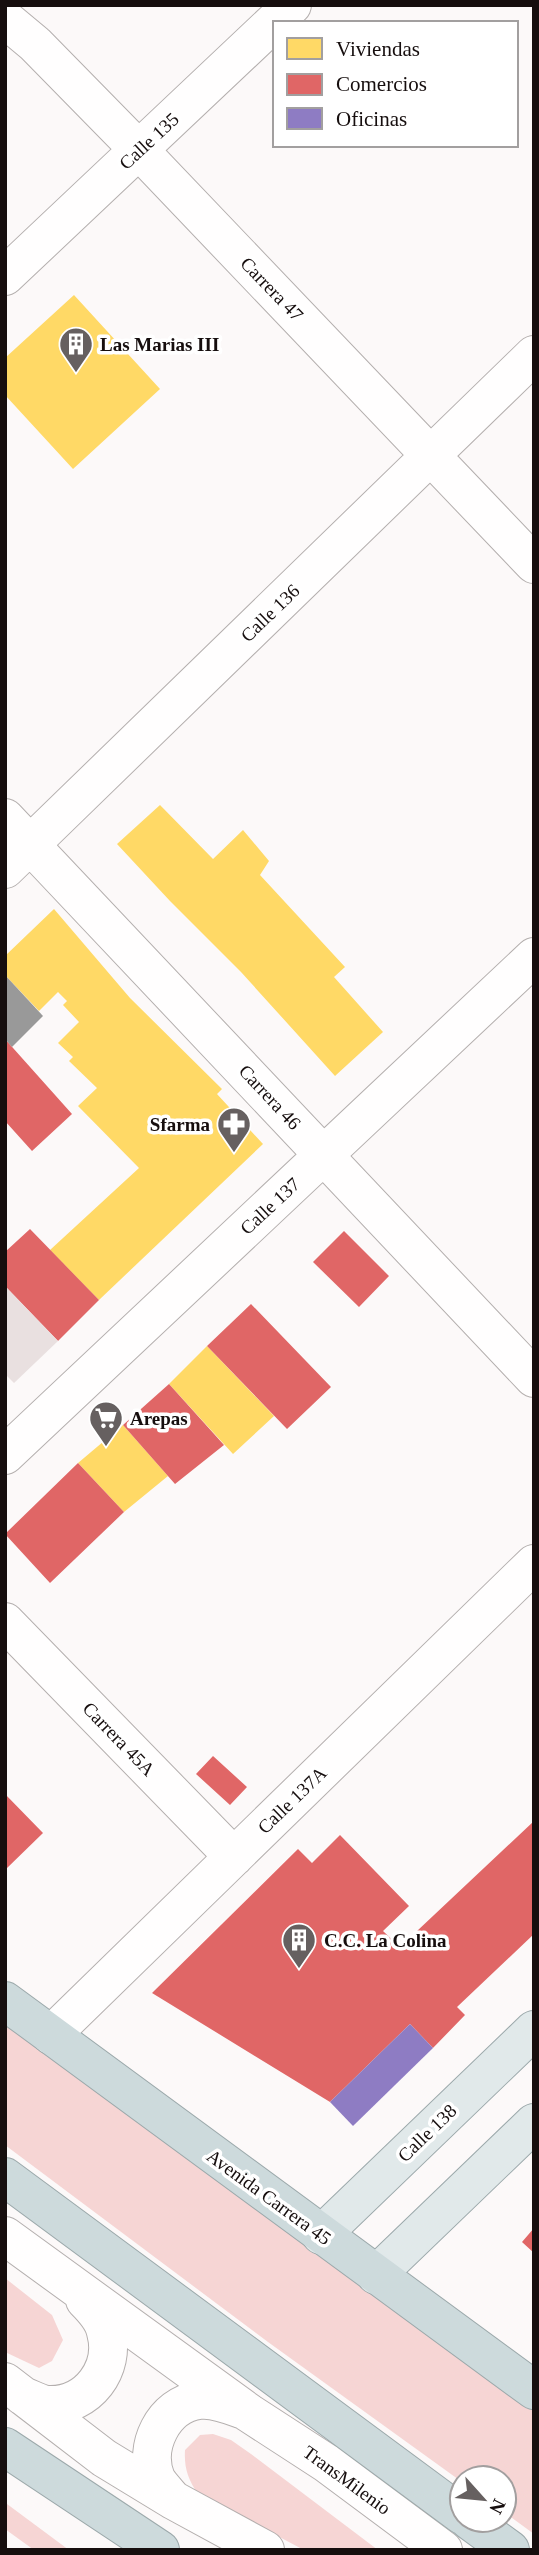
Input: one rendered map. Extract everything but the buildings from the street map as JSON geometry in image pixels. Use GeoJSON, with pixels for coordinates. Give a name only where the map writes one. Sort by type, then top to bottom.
{"type":"FeatureCollection","features":[{"type":"Feature","properties":{"kind":"highway","name":"Avenida Carrera 45"},"geometry":{"type":"LineString","coordinates":[[5,2001],[534,2390]]}},
{"type":"Feature","properties":{"kind":"highway"},"geometry":{"type":"LineString","coordinates":[[5,2177],[448,2505]]}},
{"type":"Feature","properties":{"kind":"highway"},"geometry":{"type":"LineString","coordinates":[[5,2447],[160,2550]]}},
{"type":"Feature","properties":{"kind":"highway"},"geometry":{"type":"LineString","coordinates":[[488,2534],[510,2550]]}},
{"type":"Feature","properties":{"kind":"main road","name":"Calle 138"},"geometry":{"type":"LineString","coordinates":[[321,2235],[534,2031]]}},
{"type":"Feature","properties":{"kind":"main road"},"geometry":{"type":"LineString","coordinates":[[376,2275],[534,2123]]}},
{"type":"Feature","properties":{"kind":"street","name":"Calle 135"},"geometry":{"type":"LineString","coordinates":[[275,21],[292,5]]}},
{"type":"Feature","properties":{"kind":"street","name":"Carrera 47"},"geometry":{"type":"LineString","coordinates":[[5,19],[35,44],[139,150],[534,564]]}},
{"type":"Feature","properties":{"kind":"street","name":"Calle 135"},"geometry":{"type":"LineString","coordinates":[[5,276],[273,23]]}},
{"type":"Feature","properties":{"kind":"street","name":"Calle 136"},"geometry":{"type":"LineString","coordinates":[[18,857],[534,355]]}},
{"type":"Feature","properties":{"kind":"street","name":"Carrera 46"},"geometry":{"type":"LineString","coordinates":[[5,818],[18,857],[324,1155],[534,1378]]}},
{"type":"Feature","properties":{"kind":"street","name":"Calle 137"},"geometry":{"type":"LineString","coordinates":[[5,1455],[534,957]]}},
{"type":"Feature","properties":{"kind":"street","name":"Calle 137A"},"geometry":{"type":"LineString","coordinates":[[51,2035],[534,1564]]}},
{"type":"Feature","properties":{"kind":"street","name":"Carrera 45A"},"geometry":{"type":"LineString","coordinates":[[5,1622],[234,1857]]}},
{"type":"Feature","properties":{"kind":"street","name":"TransMilenio"},"geometry":{"type":"LineString","coordinates":[[5,2236],[249,2413],[326,2463],[443,2550]]}},
{"type":"Feature","properties":{"kind":"street","name":"TransMilenio"},"geometry":{"type":"LineString","coordinates":[[13,2389],[47,2405],[75,2400],[97,2384],[109,2358],[106,2330],[91,2307],[72,2286]]}},
{"type":"Feature","properties":{"kind":"street","name":"TransMilenio"},"geometry":{"type":"LineString","coordinates":[[13,2389],[104,2458],[173,2500],[265,2550]]}},
{"type":"Feature","properties":{"kind":"street","name":"TransMilenio"},"geometry":{"type":"LineString","coordinates":[[173,2500],[157,2480],[151,2455],[157,2430],[175,2410],[199,2400],[225,2402],[249,2413]]}},
{"type":"Feature","properties":{"kind":"shaded area"},"geometry":{"type":"Polygon","coordinates":[[[5,2020],[534,2408],[534,2534],[518,2522],[518,2464],[448,2464],[448,2472],[268,2342],[5,2145],[5,2020]]]}},
{"type":"Feature","properties":{"kind":"shaded area"},"geometry":{"type":"Polygon","coordinates":[[[5,2278],[52,2315],[63,2340],[52,2361],[39,2368],[5,2352],[5,2278]]]}},
{"type":"Feature","properties":{"kind":"shaded area"},"geometry":{"type":"Polygon","coordinates":[[[213,2434],[231,2440],[251,2454],[378,2550],[304,2550],[198,2494],[187,2473],[185,2450],[200,2435],[213,2434]]]}},
{"type":"Feature","properties":{"kind":"shaded area"},"geometry":{"type":"Polygon","coordinates":[[[7,2504],[69,2550],[34,2550],[5,2529],[7,2504]]]}},
{"type":"Feature","properties":{"kind":"place","name":"Las Marias III"},"geometry":{"type":"Point","coordinates":[76,374]}},
{"type":"Feature","properties":{"kind":"place","name":"Sfarma"},"geometry":{"type":"Point","coordinates":[234,1154]}},
{"type":"Feature","properties":{"kind":"place","name":"Arepas"},"geometry":{"type":"Point","coordinates":[106,1448]}},
{"type":"Feature","properties":{"kind":"place","name":"C.C. La Colina"},"geometry":{"type":"Point","coordinates":[299,1970]}}]}
